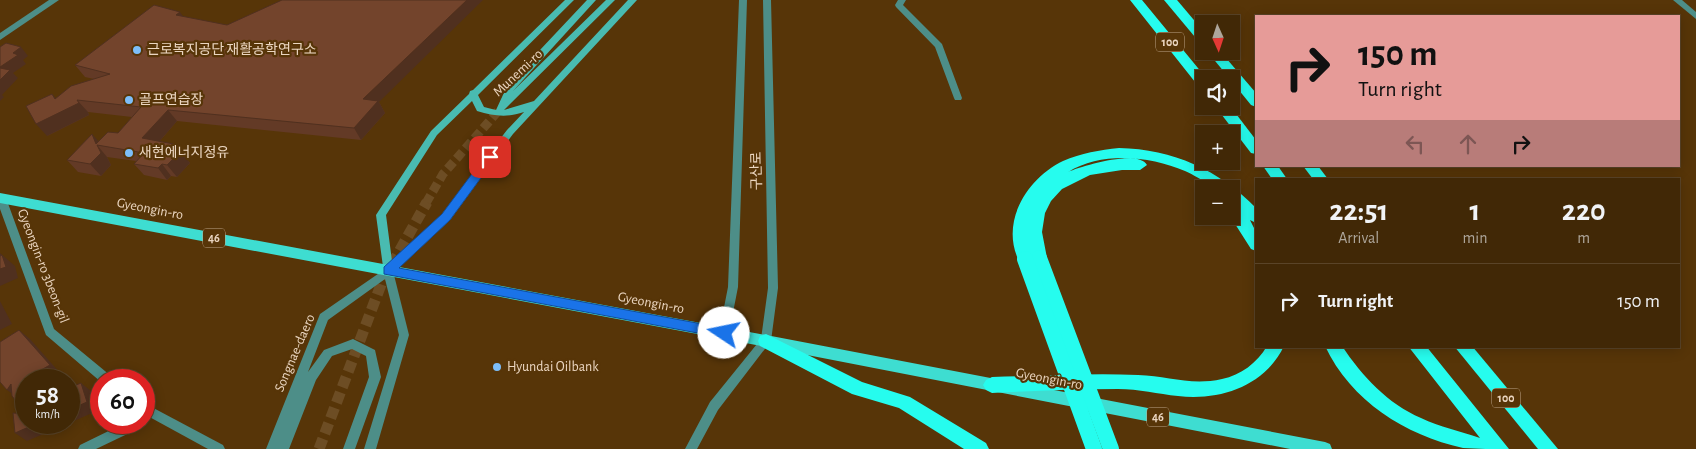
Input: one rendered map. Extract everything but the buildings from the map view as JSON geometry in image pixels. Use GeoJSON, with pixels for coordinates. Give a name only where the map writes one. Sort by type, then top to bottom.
{"type":"FeatureCollection","features":[{"type":"Feature","properties":{"kind":"highway","name":"100"},"geometry":{"type":"LineString","coordinates":[[1136,0],[1195,73]]}},
{"type":"Feature","properties":{"kind":"highway","name":"100"},"geometry":{"type":"LineString","coordinates":[[1170,0],[1195,29]]}},
{"type":"Feature","properties":{"kind":"highway"},"geometry":{"type":"LineString","coordinates":[[1221,60],[1255,101]]}},
{"type":"Feature","properties":{"kind":"highway"},"geometry":{"type":"LineString","coordinates":[[1229,115],[1255,148]]}},
{"type":"Feature","properties":{"kind":"highway"},"geometry":{"type":"LineString","coordinates":[[1111,449],[1032,259],[1019,233],[1025,209],[1038,186],[1058,169],[1086,158],[1118,153],[1154,156],[1182,164],[1214,180]]}},
{"type":"Feature","properties":{"kind":"highway"},"geometry":{"type":"LineString","coordinates":[[1094,449],[1032,259],[1037,213],[1049,192],[1068,176],[1090,167],[1121,163],[1154,166],[1180,174],[1195,182]]}},
{"type":"Feature","properties":{"kind":"highway"},"geometry":{"type":"LineString","coordinates":[[1271,167],[1279,178]]}},
{"type":"Feature","properties":{"kind":"highway"},"geometry":{"type":"LineString","coordinates":[[1311,167],[1320,178]]}},
{"type":"Feature","properties":{"kind":"highway"},"geometry":{"type":"LineString","coordinates":[[1240,200],[1255,216]]}},
{"type":"Feature","properties":{"kind":"highway"},"geometry":{"type":"LineString","coordinates":[[1240,217],[1255,243]]}},
{"type":"Feature","properties":{"kind":"highway"},"geometry":{"type":"LineString","coordinates":[[766,341],[858,389],[904,402],[980,449]]}},
{"type":"Feature","properties":{"kind":"highway"},"geometry":{"type":"LineString","coordinates":[[992,385],[1139,382],[1179,389],[1213,389],[1240,382],[1257,371],[1271,358],[1275,348]]}},
{"type":"Feature","properties":{"kind":"highway"},"geometry":{"type":"LineString","coordinates":[[1334,348],[1348,369],[1375,397],[1406,419],[1488,449]]}},
{"type":"Feature","properties":{"kind":"highway","name":"100"},"geometry":{"type":"LineString","coordinates":[[1418,348],[1500,449]]}},
{"type":"Feature","properties":{"kind":"highway","name":"100"},"geometry":{"type":"LineString","coordinates":[[1464,348],[1549,449]]}},
{"type":"Feature","properties":{"kind":"main road"},"geometry":{"type":"LineString","coordinates":[[388,271],[381,215],[434,133],[570,0]]}},
{"type":"Feature","properties":{"kind":"main road","name":"Munemi-ro"},"geometry":{"type":"LineString","coordinates":[[592,0],[511,86],[500,109],[611,0]]}},
{"type":"Feature","properties":{"kind":"main road"},"geometry":{"type":"LineString","coordinates":[[388,271],[446,217],[510,132],[633,0]]}},
{"type":"Feature","properties":{"kind":"main road"},"geometry":{"type":"LineString","coordinates":[[473,93],[480,109],[500,115],[515,112],[537,102]]}},
{"type":"Feature","properties":{"kind":"main road","name":"Gyeongin-ro"},"geometry":{"type":"LineString","coordinates":[[1,198],[724,333],[1324,449]]}},
{"type":"Feature","properties":{"kind":"street"},"geometry":{"type":"LineString","coordinates":[[0,37],[55,0]]}},
{"type":"Feature","properties":{"kind":"street","name":"구산로"},"geometry":{"type":"LineString","coordinates":[[724,333],[733,287],[743,0]]}},
{"type":"Feature","properties":{"kind":"street","name":"구산로"},"geometry":{"type":"LineString","coordinates":[[766,341],[773,288],[767,0]]}},
{"type":"Feature","properties":{"kind":"street"},"geometry":{"type":"LineString","coordinates":[[902,0],[899,5],[939,46],[958,98]]}},
{"type":"Feature","properties":{"kind":"street"},"geometry":{"type":"LineString","coordinates":[[1677,0],[1696,16]]}},
{"type":"Feature","properties":{"kind":"street","name":"Gyeongin-ro 3beon-gil"},"geometry":{"type":"LineString","coordinates":[[1,198],[50,332],[94,369]]}},
{"type":"Feature","properties":{"kind":"street"},"geometry":{"type":"LineString","coordinates":[[370,449],[404,335],[388,271]]}},
{"type":"Feature","properties":{"kind":"street","name":"Songnae-daero"},"geometry":{"type":"LineString","coordinates":[[272,449],[324,317],[388,271]]}},
{"type":"Feature","properties":{"kind":"street"},"geometry":{"type":"LineString","coordinates":[[691,449],[714,406],[766,341]]}},
{"type":"Feature","properties":{"kind":"street"},"geometry":{"type":"LineString","coordinates":[[283,449],[311,377],[328,353],[353,344],[371,353],[375,377],[349,449]]}},
{"type":"Feature","properties":{"kind":"street"},"geometry":{"type":"LineString","coordinates":[[155,414],[219,449]]}},
{"type":"Feature","properties":{"kind":"street"},"geometry":{"type":"LineString","coordinates":[[84,449],[115,434]]}},
{"type":"Feature","properties":{"kind":"tunnel"},"geometry":{"type":"LineString","coordinates":[[426,203],[443,174],[500,109]]}},
{"type":"Feature","properties":{"kind":"tunnel"},"geometry":{"type":"LineString","coordinates":[[319,449],[382,282],[427,202]]}},
{"type":"Feature","properties":{"kind":"place","name":"근로복지공단 재활공학연구소"},"geometry":{"type":"Point","coordinates":[137,50]}},
{"type":"Feature","properties":{"kind":"place","name":"골프연습장"},"geometry":{"type":"Point","coordinates":[129,100]}},
{"type":"Feature","properties":{"kind":"place","name":"새현에너지정유"},"geometry":{"type":"Point","coordinates":[129,153]}},
{"type":"Feature","properties":{"kind":"place","name":"Hyundai Oilbank"},"geometry":{"type":"Point","coordinates":[497,367]}},
{"type":"Feature","properties":{"kind":"route"},"geometry":{"type":"LineString","coordinates":[[490,157],[446,217],[388,271],[724,333]]}}]}
